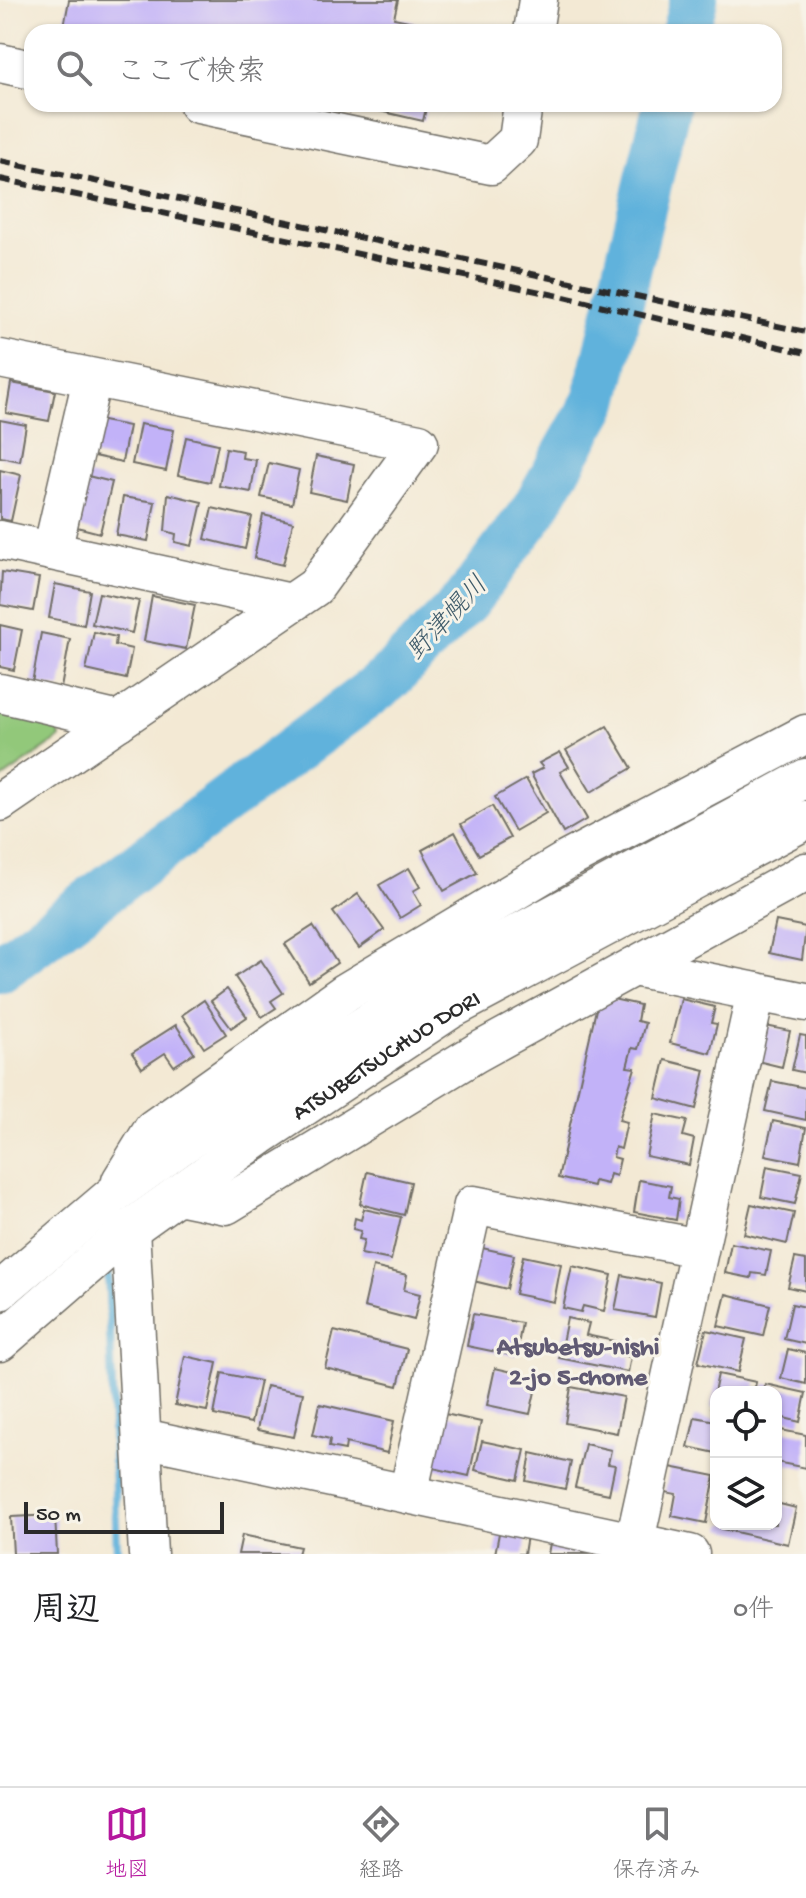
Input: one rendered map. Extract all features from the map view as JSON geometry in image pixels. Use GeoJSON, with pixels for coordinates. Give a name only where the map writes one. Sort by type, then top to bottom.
{"type":"FeatureCollection","features":[{"type":"Feature","properties":{"kind":"street"},"geometry":{"type":"LineString","coordinates":[[534,24],[538,0]]}},
{"type":"Feature","properties":{"kind":"street"},"geometry":{"type":"LineString","coordinates":[[0,63],[24,68]]}},
{"type":"Feature","properties":{"kind":"street"},"geometry":{"type":"LineString","coordinates":[[236,112],[491,165],[518,140],[522,112]]}},
{"type":"Feature","properties":{"kind":"street"},"geometry":{"type":"LineString","coordinates":[[0,359],[419,443],[315,587],[0,802]]}},
{"type":"Feature","properties":{"kind":"street"},"geometry":{"type":"LineString","coordinates":[[52,551],[92,379]]}},
{"type":"Feature","properties":{"kind":"street"},"geometry":{"type":"LineString","coordinates":[[0,540],[291,603]]}},
{"type":"Feature","properties":{"kind":"street"},"geometry":{"type":"LineString","coordinates":[[0,693],[119,721]]}},
{"type":"Feature","properties":{"kind":"street"},"geometry":{"type":"LineString","coordinates":[[114,1194],[153,1129],[346,992],[567,860],[806,734]]}},
{"type":"Feature","properties":{"kind":"street","name":"ATSUBETSUCHUO DORI"},"geometry":{"type":"LineString","coordinates":[[0,1342],[130,1229],[177,1195],[248,1121],[441,975],[806,778]]}},
{"type":"Feature","properties":{"kind":"street","name":"ATSUBETSUCHUO DORI"},"geometry":{"type":"LineString","coordinates":[[0,1291],[114,1194],[806,820]]}},
{"type":"Feature","properties":{"kind":"street"},"geometry":{"type":"LineString","coordinates":[[177,1195],[226,1205],[476,1053],[806,872]]}},
{"type":"Feature","properties":{"kind":"street"},"geometry":{"type":"LineString","coordinates":[[633,967],[806,1002]]}},
{"type":"Feature","properties":{"kind":"street"},"geometry":{"type":"LineString","coordinates":[[633,1548],[756,992]]}},
{"type":"Feature","properties":{"kind":"street"},"geometry":{"type":"LineString","coordinates":[[408,1494],[473,1205],[699,1248]]}},
{"type":"Feature","properties":{"kind":"street"},"geometry":{"type":"LineString","coordinates":[[130,1229],[148,1554]]}},
{"type":"Feature","properties":{"kind":"street"},"geometry":{"type":"LineString","coordinates":[[143,1438],[408,1494],[633,1548],[690,1554]]}},
{"type":"Feature","properties":{"kind":"green space"},"geometry":{"type":"Polygon","coordinates":[[[0,709],[56,721],[60,738],[0,780],[0,709]]]}},
{"type":"Feature","properties":{"kind":"building"},"geometry":{"type":"Polygon","coordinates":[[[69,0],[398,0],[394,18],[423,24],[64,24],[69,0]]]}},
{"type":"Feature","properties":{"kind":"building"},"geometry":{"type":"Polygon","coordinates":[[[384,112],[425,112],[423,121],[384,112]]]}},
{"type":"Feature","properties":{"kind":"building"},"geometry":{"type":"Polygon","coordinates":[[[11,383],[55,391],[49,421],[6,413],[11,383]]]}},
{"type":"Feature","properties":{"kind":"building"},"geometry":{"type":"Polygon","coordinates":[[[92,419],[129,426],[122,462],[85,454],[92,419]]]}},
{"type":"Feature","properties":{"kind":"building"},"geometry":{"type":"Polygon","coordinates":[[[0,420],[26,425],[20,461],[0,457],[0,420]]]}},
{"type":"Feature","properties":{"kind":"building"},"geometry":{"type":"Polygon","coordinates":[[[140,424],[174,430],[166,471],[132,464],[140,424]]]}},
{"type":"Feature","properties":{"kind":"building"},"geometry":{"type":"Polygon","coordinates":[[[186,437],[218,444],[210,482],[178,475],[186,437]]]}},
{"type":"Feature","properties":{"kind":"building"},"geometry":{"type":"Polygon","coordinates":[[[226,448],[243,451],[242,458],[256,460],[251,492],[219,486],[226,448]]]}},
{"type":"Feature","properties":{"kind":"building"},"geometry":{"type":"Polygon","coordinates":[[[316,456],[354,464],[347,500],[309,492],[316,456]]]}},
{"type":"Feature","properties":{"kind":"building"},"geometry":{"type":"Polygon","coordinates":[[[269,463],[299,470],[292,504],[261,497],[269,463]]]}},
{"type":"Feature","properties":{"kind":"building"},"geometry":{"type":"Polygon","coordinates":[[[0,470],[21,475],[11,521],[0,519],[0,470]]]}},
{"type":"Feature","properties":{"kind":"building"},"geometry":{"type":"Polygon","coordinates":[[[80,474],[112,482],[100,533],[69,525],[80,474]]]}},
{"type":"Feature","properties":{"kind":"building"},"geometry":{"type":"Polygon","coordinates":[[[168,494],[202,502],[192,546],[175,542],[176,534],[165,531],[168,494]]]}},
{"type":"Feature","properties":{"kind":"building"},"geometry":{"type":"Polygon","coordinates":[[[123,497],[155,502],[148,541],[116,535],[123,497]]]}},
{"type":"Feature","properties":{"kind":"building"},"geometry":{"type":"Polygon","coordinates":[[[212,508],[252,517],[245,549],[205,539],[212,508]]]}},
{"type":"Feature","properties":{"kind":"building"},"geometry":{"type":"Polygon","coordinates":[[[263,515],[293,522],[283,565],[254,558],[263,515]]]}},
{"type":"Feature","properties":{"kind":"building"},"geometry":{"type":"Polygon","coordinates":[[[2,572],[39,578],[33,611],[0,605],[2,572]]]}},
{"type":"Feature","properties":{"kind":"building"},"geometry":{"type":"Polygon","coordinates":[[[55,584],[90,591],[84,625],[49,618],[55,584]]]}},
{"type":"Feature","properties":{"kind":"building"},"geometry":{"type":"Polygon","coordinates":[[[99,593],[139,601],[132,633],[92,624],[99,593]]]}},
{"type":"Feature","properties":{"kind":"building"},"geometry":{"type":"Polygon","coordinates":[[[152,596],[195,605],[186,649],[144,641],[152,596]]]}},
{"type":"Feature","properties":{"kind":"building"},"geometry":{"type":"Polygon","coordinates":[[[0,625],[22,630],[14,670],[0,667],[0,625]]]}},
{"type":"Feature","properties":{"kind":"building"},"geometry":{"type":"Polygon","coordinates":[[[94,632],[116,637],[115,645],[132,649],[126,679],[86,670],[94,632]]]}},
{"type":"Feature","properties":{"kind":"building"},"geometry":{"type":"Polygon","coordinates":[[[41,633],[70,639],[61,688],[32,683],[41,633]]]}},
{"type":"Feature","properties":{"kind":"building"},"geometry":{"type":"Polygon","coordinates":[[[607,726],[632,768],[591,792],[566,750],[607,726]]]}},
{"type":"Feature","properties":{"kind":"building"},"geometry":{"type":"Polygon","coordinates":[[[560,752],[569,767],[560,772],[587,819],[563,833],[531,774],[543,768],[539,763],[560,752]]]}},
{"type":"Feature","properties":{"kind":"building"},"geometry":{"type":"Polygon","coordinates":[[[526,779],[546,813],[515,831],[495,797],[526,779]]]}},
{"type":"Feature","properties":{"kind":"building"},"geometry":{"type":"Polygon","coordinates":[[[492,806],[510,838],[479,855],[461,824],[492,806]]]}},
{"type":"Feature","properties":{"kind":"building"},"geometry":{"type":"Polygon","coordinates":[[[455,832],[477,873],[444,891],[422,850],[455,832]]]}},
{"type":"Feature","properties":{"kind":"building"},"geometry":{"type":"Polygon","coordinates":[[[409,868],[420,887],[413,891],[421,905],[400,918],[379,885],[409,868]]]}},
{"type":"Feature","properties":{"kind":"building"},"geometry":{"type":"Polygon","coordinates":[[[358,894],[384,930],[359,948],[333,912],[358,894]]]}},
{"type":"Feature","properties":{"kind":"building"},"geometry":{"type":"Polygon","coordinates":[[[776,921],[806,927],[802,960],[769,953],[776,921]]]}},
{"type":"Feature","properties":{"kind":"building"},"geometry":{"type":"Polygon","coordinates":[[[313,926],[337,963],[309,982],[285,944],[313,926]]]}},
{"type":"Feature","properties":{"kind":"building"},"geometry":{"type":"Polygon","coordinates":[[[261,960],[283,993],[271,1001],[276,1008],[262,1017],[235,977],[261,960]]]}},
{"type":"Feature","properties":{"kind":"building"},"geometry":{"type":"Polygon","coordinates":[[[227,989],[247,1017],[231,1028],[211,1001],[227,989]]]}},
{"type":"Feature","properties":{"kind":"building"},"geometry":{"type":"Polygon","coordinates":[[[599,996],[640,1005],[637,1021],[645,1023],[638,1049],[632,1048],[627,1067],[635,1068],[619,1120],[627,1122],[621,1149],[615,1147],[613,1157],[620,1159],[616,1176],[610,1174],[607,1184],[594,1181],[593,1186],[558,1178],[599,996]]]}},
{"type":"Feature","properties":{"kind":"building"},"geometry":{"type":"Polygon","coordinates":[[[681,999],[715,1007],[711,1023],[717,1024],[710,1053],[670,1043],[681,999]]]}},
{"type":"Feature","properties":{"kind":"building"},"geometry":{"type":"Polygon","coordinates":[[[204,1000],[226,1034],[204,1048],[182,1015],[204,1000]]]}},
{"type":"Feature","properties":{"kind":"building"},"geometry":{"type":"Polygon","coordinates":[[[176,1025],[194,1053],[174,1066],[165,1053],[142,1068],[132,1053],[176,1025]]]}},
{"type":"Feature","properties":{"kind":"building"},"geometry":{"type":"Polygon","coordinates":[[[761,1025],[790,1031],[782,1067],[753,1060],[761,1025]]]}},
{"type":"Feature","properties":{"kind":"building"},"geometry":{"type":"Polygon","coordinates":[[[800,1035],[806,1036],[806,1073],[792,1070],[800,1035]]]}},
{"type":"Feature","properties":{"kind":"building"},"geometry":{"type":"Polygon","coordinates":[[[665,1060],[705,1070],[696,1109],[656,1098],[665,1060]]]}},
{"type":"Feature","properties":{"kind":"building"},"geometry":{"type":"Polygon","coordinates":[[[772,1081],[806,1088],[806,1120],[765,1111],[772,1081]]]}},
{"type":"Feature","properties":{"kind":"building"},"geometry":{"type":"Polygon","coordinates":[[[655,1114],[687,1121],[683,1136],[694,1139],[689,1165],[646,1156],[655,1114]]]}},
{"type":"Feature","properties":{"kind":"building"},"geometry":{"type":"Polygon","coordinates":[[[773,1121],[806,1128],[800,1162],[765,1155],[773,1121]]]}},
{"type":"Feature","properties":{"kind":"building"},"geometry":{"type":"Polygon","coordinates":[[[767,1166],[802,1173],[795,1204],[761,1197],[767,1166]]]}},
{"type":"Feature","properties":{"kind":"building"},"geometry":{"type":"Polygon","coordinates":[[[367,1172],[411,1182],[404,1215],[360,1204],[367,1172]]]}},
{"type":"Feature","properties":{"kind":"building"},"geometry":{"type":"Polygon","coordinates":[[[639,1180],[671,1186],[669,1197],[679,1199],[676,1220],[634,1212],[639,1180]]]}},
{"type":"Feature","properties":{"kind":"building"},"geometry":{"type":"Polygon","coordinates":[[[751,1204],[794,1213],[787,1244],[744,1234],[751,1204]]]}},
{"type":"Feature","properties":{"kind":"building"},"geometry":{"type":"Polygon","coordinates":[[[364,1209],[401,1217],[391,1260],[361,1254],[364,1240],[359,1239],[361,1231],[353,1229],[355,1218],[361,1220],[364,1209]]]}},
{"type":"Feature","properties":{"kind":"building"},"geometry":{"type":"Polygon","coordinates":[[[731,1243],[771,1251],[766,1275],[752,1273],[751,1278],[725,1273],[731,1243]]]}},
{"type":"Feature","properties":{"kind":"building"},"geometry":{"type":"Polygon","coordinates":[[[473,1246],[514,1255],[507,1289],[465,1279],[473,1246]]]}},
{"type":"Feature","properties":{"kind":"building"},"geometry":{"type":"Polygon","coordinates":[[[523,1256],[561,1264],[554,1302],[515,1294],[523,1256]]]}},
{"type":"Feature","properties":{"kind":"building"},"geometry":{"type":"Polygon","coordinates":[[[795,1258],[806,1260],[806,1291],[788,1287],[795,1258]]]}},
{"type":"Feature","properties":{"kind":"building"},"geometry":{"type":"Polygon","coordinates":[[[572,1266],[612,1275],[604,1311],[583,1306],[581,1312],[563,1308],[572,1266]]]}},
{"type":"Feature","properties":{"kind":"building"},"geometry":{"type":"Polygon","coordinates":[[[373,1267],[407,1275],[404,1290],[420,1294],[414,1320],[364,1307],[373,1267]]]}},
{"type":"Feature","properties":{"kind":"building"},"geometry":{"type":"Polygon","coordinates":[[[622,1275],[661,1283],[655,1317],[615,1310],[622,1275]]]}},
{"type":"Feature","properties":{"kind":"building"},"geometry":{"type":"Polygon","coordinates":[[[726,1294],[770,1305],[763,1336],[718,1326],[726,1294]]]}},
{"type":"Feature","properties":{"kind":"building"},"geometry":{"type":"Polygon","coordinates":[[[792,1304],[806,1307],[806,1344],[784,1339],[792,1304]]]}},
{"type":"Feature","properties":{"kind":"building"},"geometry":{"type":"Polygon","coordinates":[[[473,1314],[522,1323],[516,1356],[467,1346],[473,1314]]]}},
{"type":"Feature","properties":{"kind":"building"},"geometry":{"type":"Polygon","coordinates":[[[567,1318],[589,1323],[586,1335],[614,1341],[612,1353],[631,1357],[628,1372],[559,1358],[567,1318]]]}},
{"type":"Feature","properties":{"kind":"building"},"geometry":{"type":"Polygon","coordinates":[[[706,1330],[746,1339],[738,1372],[698,1363],[706,1330]]]}},
{"type":"Feature","properties":{"kind":"building"},"geometry":{"type":"Polygon","coordinates":[[[334,1331],[407,1349],[398,1386],[325,1368],[334,1331]]]}},
{"type":"Feature","properties":{"kind":"building"},"geometry":{"type":"Polygon","coordinates":[[[788,1349],[806,1353],[806,1384],[781,1378],[788,1349]]]}},
{"type":"Feature","properties":{"kind":"building"},"geometry":{"type":"Polygon","coordinates":[[[185,1356],[217,1363],[207,1411],[175,1405],[185,1356]]]}},
{"type":"Feature","properties":{"kind":"building"},"geometry":{"type":"Polygon","coordinates":[[[495,1368],[538,1378],[530,1414],[487,1405],[495,1368]]]}},
{"type":"Feature","properties":{"kind":"building"},"geometry":{"type":"Polygon","coordinates":[[[222,1373],[260,1381],[251,1423],[214,1415],[222,1373]]]}},
{"type":"Feature","properties":{"kind":"building"},"geometry":{"type":"Polygon","coordinates":[[[718,1374],[756,1382],[755,1386],[715,1386],[718,1374]]]}},
{"type":"Feature","properties":{"kind":"building"},"geometry":{"type":"Polygon","coordinates":[[[266,1386],[303,1393],[294,1437],[257,1430],[266,1386]]]}},
{"type":"Feature","properties":{"kind":"building"},"geometry":{"type":"Polygon","coordinates":[[[571,1387],[624,1397],[617,1433],[565,1423],[571,1387]]]}},
{"type":"Feature","properties":{"kind":"building"},"geometry":{"type":"Polygon","coordinates":[[[782,1388],[806,1393],[800,1422],[782,1418],[782,1388]]]}},
{"type":"Feature","properties":{"kind":"building"},"geometry":{"type":"Polygon","coordinates":[[[320,1404],[394,1421],[387,1453],[346,1443],[345,1450],[329,1447],[330,1439],[313,1435],[320,1404]]]}},
{"type":"Feature","properties":{"kind":"building"},"geometry":{"type":"Polygon","coordinates":[[[445,1414],[481,1422],[469,1476],[433,1468],[445,1414]]]}},
{"type":"Feature","properties":{"kind":"building"},"geometry":{"type":"Polygon","coordinates":[[[695,1417],[710,1420],[710,1452],[688,1447],[695,1417]]]}},
{"type":"Feature","properties":{"kind":"building"},"geometry":{"type":"Polygon","coordinates":[[[782,1430],[806,1435],[806,1468],[782,1463],[782,1430]]]}},
{"type":"Feature","properties":{"kind":"building"},"geometry":{"type":"Polygon","coordinates":[[[482,1441],[525,1450],[518,1480],[475,1470],[482,1441]]]}},
{"type":"Feature","properties":{"kind":"building"},"geometry":{"type":"Polygon","coordinates":[[[585,1444],[611,1450],[608,1464],[615,1465],[609,1494],[575,1487],[585,1444]]]}},
{"type":"Feature","properties":{"kind":"building"},"geometry":{"type":"Polygon","coordinates":[[[531,1453],[571,1462],[565,1489],[526,1481],[531,1453]]]}},
{"type":"Feature","properties":{"kind":"building"},"geometry":{"type":"Polygon","coordinates":[[[670,1467],[710,1475],[706,1523],[672,1516],[676,1494],[665,1492],[670,1467]]]}},
{"type":"Feature","properties":{"kind":"building"},"geometry":{"type":"Polygon","coordinates":[[[782,1504],[796,1508],[788,1544],[726,1530],[782,1530],[782,1504]]]}},
{"type":"Feature","properties":{"kind":"building"},"geometry":{"type":"Polygon","coordinates":[[[55,1515],[57,1554],[13,1554],[11,1517],[55,1515]]]}},
{"type":"Feature","properties":{"kind":"building"},"geometry":{"type":"Polygon","coordinates":[[[501,1523],[528,1529],[524,1554],[495,1554],[501,1523]]]}},
{"type":"Feature","properties":{"kind":"building"},"geometry":{"type":"Polygon","coordinates":[[[242,1535],[300,1547],[298,1554],[238,1554],[242,1535]]]}},
{"type":"Feature","properties":{"kind":"building"},"geometry":{"type":"Polygon","coordinates":[[[550,1543],[591,1550],[590,1554],[548,1554],[550,1543]]]}},
{"type":"Feature","properties":{"kind":"waterway","name":"野津幌川"},"geometry":{"type":"LineString","coordinates":[[687,24],[694,0]]}},
{"type":"Feature","properties":{"kind":"waterway","name":"野津幌川"},"geometry":{"type":"LineString","coordinates":[[0,969],[387,680],[466,601],[533,512],[596,401],[665,112]]}},
{"type":"Feature","properties":{"kind":"waterway"},"geometry":{"type":"LineString","coordinates":[[108,1264],[117,1554]]}},
{"type":"Feature","properties":{"kind":"railway"},"geometry":{"type":"LineString","coordinates":[[0,161],[806,332]]}},
{"type":"Feature","properties":{"kind":"railway"},"geometry":{"type":"LineString","coordinates":[[0,179],[560,296],[806,353]]}},
{"type":"Feature","properties":{"kind":"district","name":"Atsubetsu-nishi 2-jo 5-chome"},"geometry":{"type":"Point","coordinates":[578,1360]}}]}
